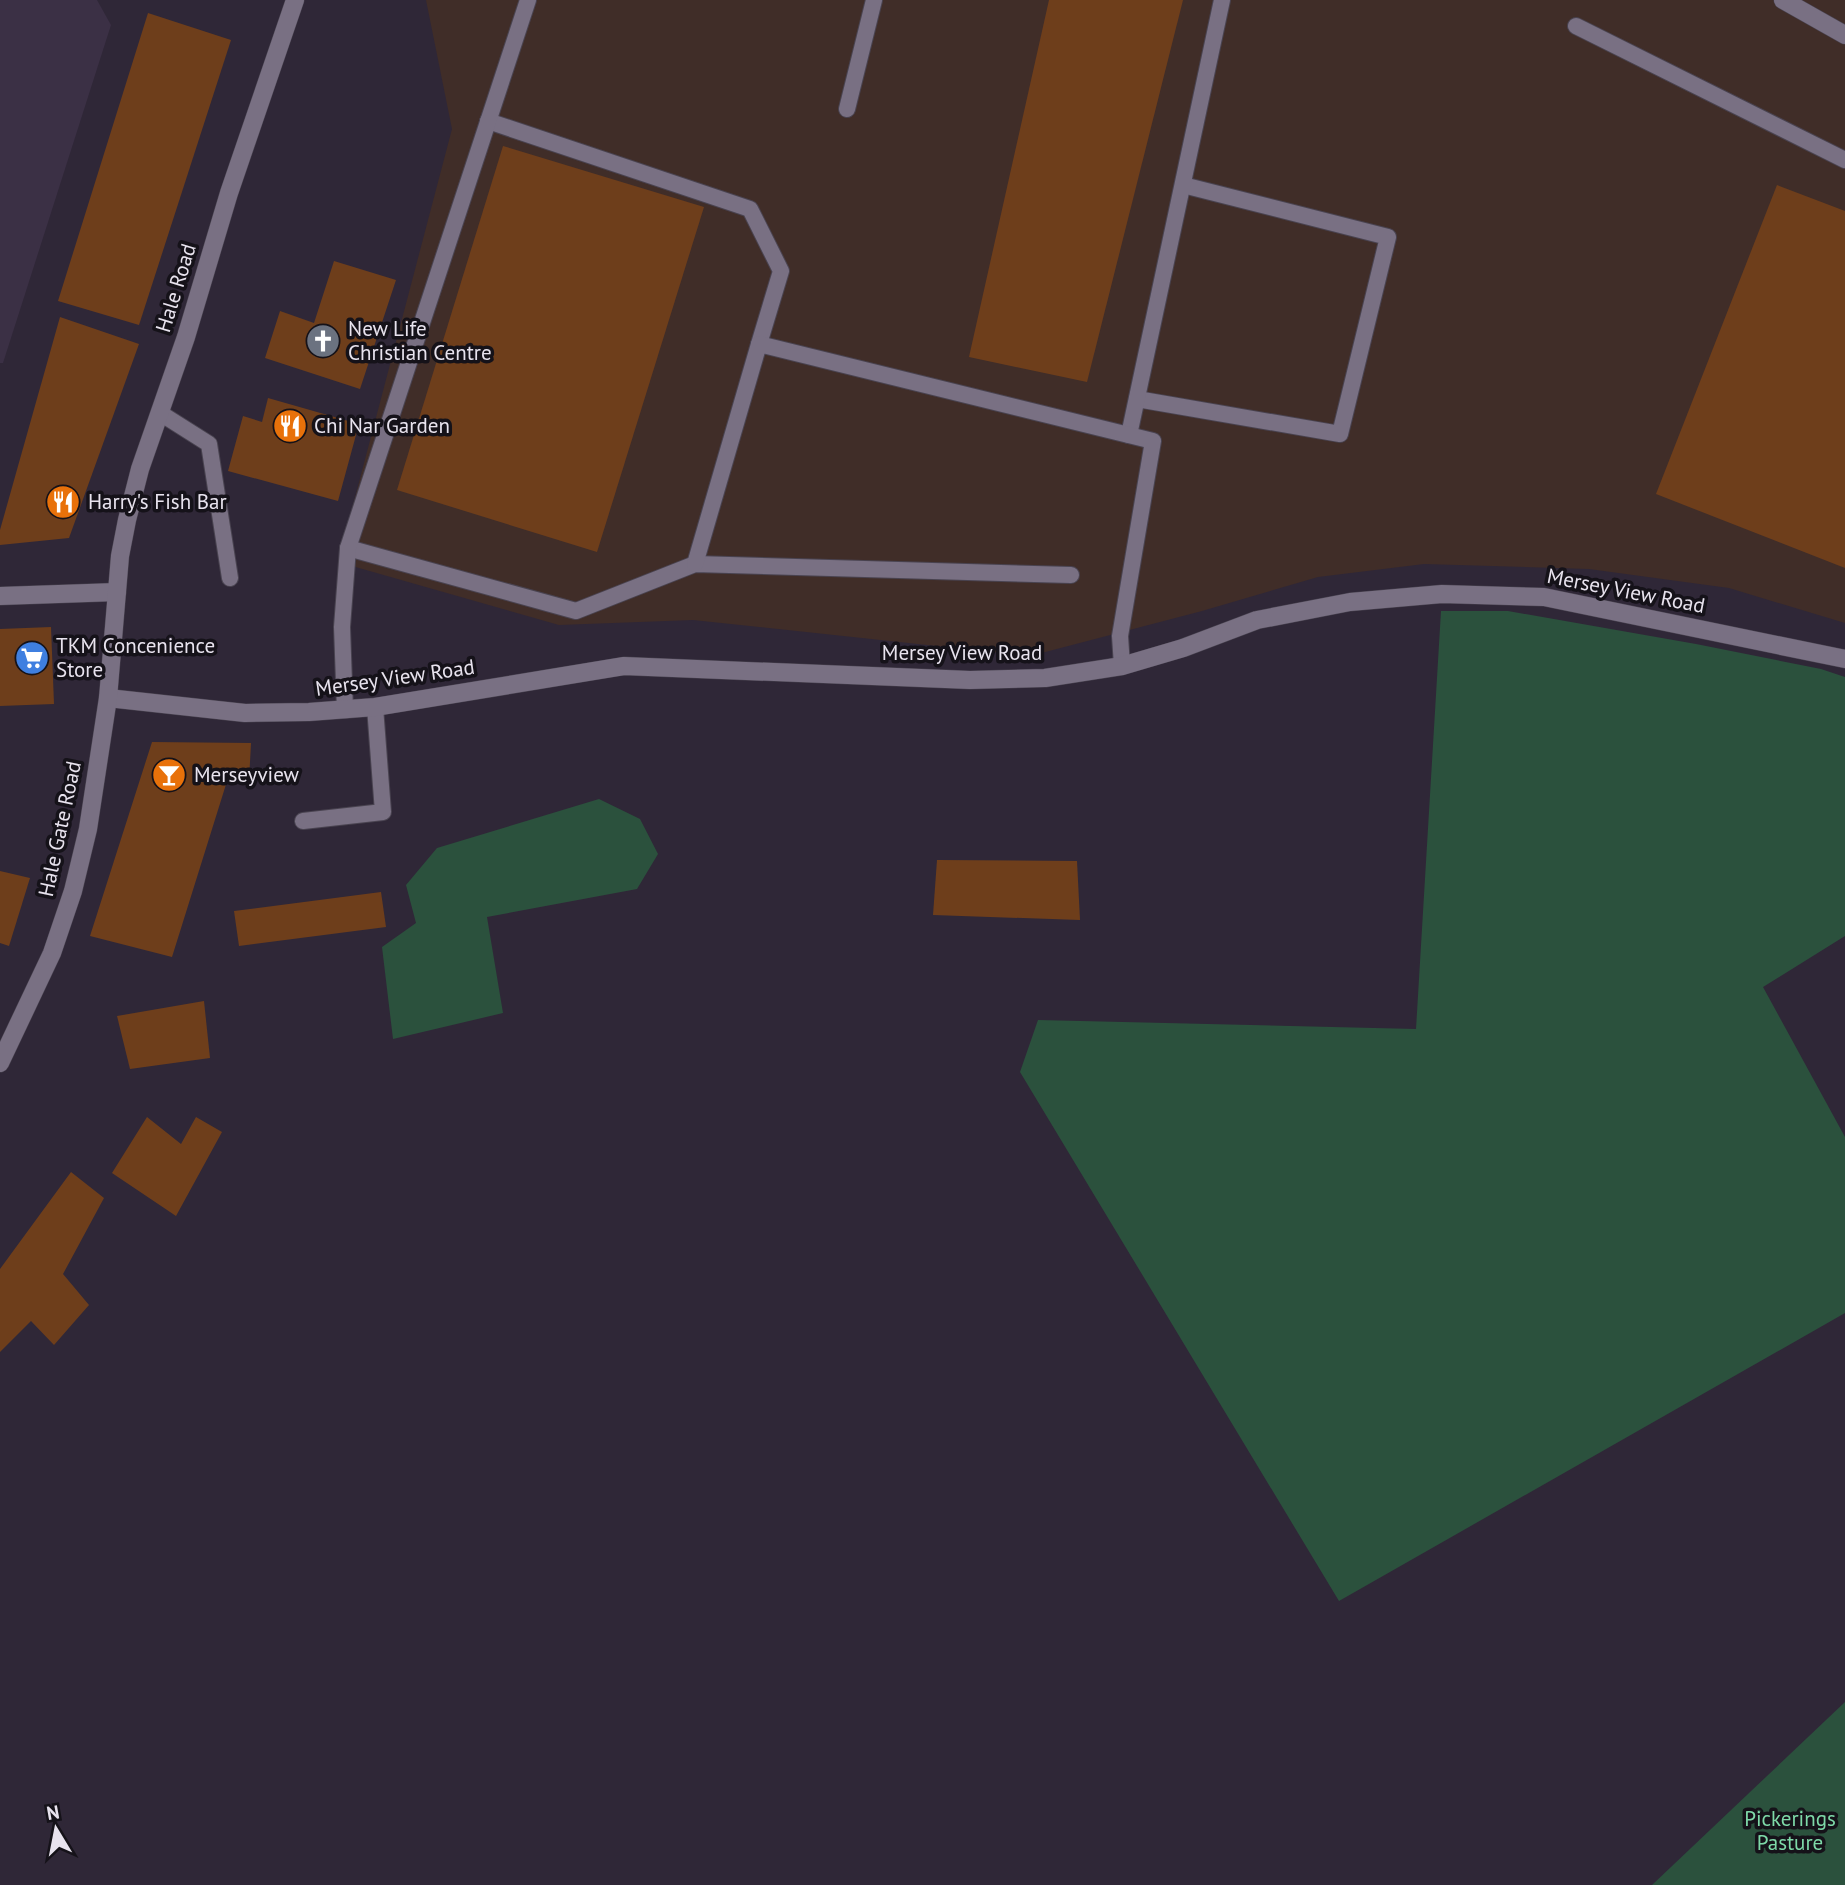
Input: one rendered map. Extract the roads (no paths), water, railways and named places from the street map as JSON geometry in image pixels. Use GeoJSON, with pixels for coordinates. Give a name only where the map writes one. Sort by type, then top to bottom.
{"type":"FeatureCollection","features":[{"type":"Feature","properties":{"kind":"street","name":"Hale Road"},"geometry":{"type":"LineString","coordinates":[[117,592],[127,520],[229,193],[294,0]]}},
{"type":"Feature","properties":{"kind":"street"},"geometry":{"type":"LineString","coordinates":[[1783,0],[1845,35]]}},
{"type":"Feature","properties":{"kind":"street"},"geometry":{"type":"LineString","coordinates":[[0,596],[117,592]]}},
{"type":"Feature","properties":{"kind":"street","name":"Hale Gate Road"},"geometry":{"type":"LineString","coordinates":[[0,1063],[52,953],[73,891],[88,829],[108,698],[117,592]]}},
{"type":"Feature","properties":{"kind":"street","name":"Mersey View Road"},"geometry":{"type":"LineString","coordinates":[[108,698],[245,713],[345,710],[624,666],[970,680],[1045,678],[1122,666],[1183,648],[1257,620],[1350,602],[1442,594],[1544,597],[1845,659]]}},
{"type":"Feature","properties":{"kind":"lane"},"geometry":{"type":"LineString","coordinates":[[345,710],[342,627],[348,548],[528,0]]}},
{"type":"Feature","properties":{"kind":"lane"},"geometry":{"type":"LineString","coordinates":[[848,108],[874,0]]}},
{"type":"Feature","properties":{"kind":"lane"},"geometry":{"type":"LineString","coordinates":[[1129,435],[1223,0]]}},
{"type":"Feature","properties":{"kind":"lane"},"geometry":{"type":"LineString","coordinates":[[1576,26],[1845,160]]}},
{"type":"Feature","properties":{"kind":"lane"},"geometry":{"type":"LineString","coordinates":[[488,121],[750,209],[781,271],[695,564]]}},
{"type":"Feature","properties":{"kind":"lane"},"geometry":{"type":"LineString","coordinates":[[1137,399],[1340,434],[1388,237],[1183,185]]}},
{"type":"Feature","properties":{"kind":"lane"},"geometry":{"type":"LineString","coordinates":[[759,344],[1153,441],[1120,636],[1122,666]]}},
{"type":"Feature","properties":{"kind":"lane"},"geometry":{"type":"LineString","coordinates":[[160,413],[209,444],[230,578]]}},
{"type":"Feature","properties":{"kind":"lane"},"geometry":{"type":"LineString","coordinates":[[348,548],[576,611],[695,564],[1070,575]]}},
{"type":"Feature","properties":{"kind":"lane"},"geometry":{"type":"LineString","coordinates":[[303,821],[383,812],[375,707]]}},
{"type":"Feature","properties":{"kind":"place","name":"New Life Christian Centre"},"geometry":{"type":"Point","coordinates":[323,341]}},
{"type":"Feature","properties":{"kind":"place","name":"Chi Nar Garden"},"geometry":{"type":"Point","coordinates":[290,426]}},
{"type":"Feature","properties":{"kind":"place","name":"Harry's Fish Bar"},"geometry":{"type":"Point","coordinates":[63,502]}},
{"type":"Feature","properties":{"kind":"place","name":"TKM Concenience Store"},"geometry":{"type":"Point","coordinates":[32,658]}},
{"type":"Feature","properties":{"kind":"place","name":"Merseyview"},"geometry":{"type":"Point","coordinates":[169,775]}},
{"type":"Feature","properties":{"kind":"park label","name":"Pickerings Pasture"},"geometry":{"type":"Point","coordinates":[1790,1831]}}]}
